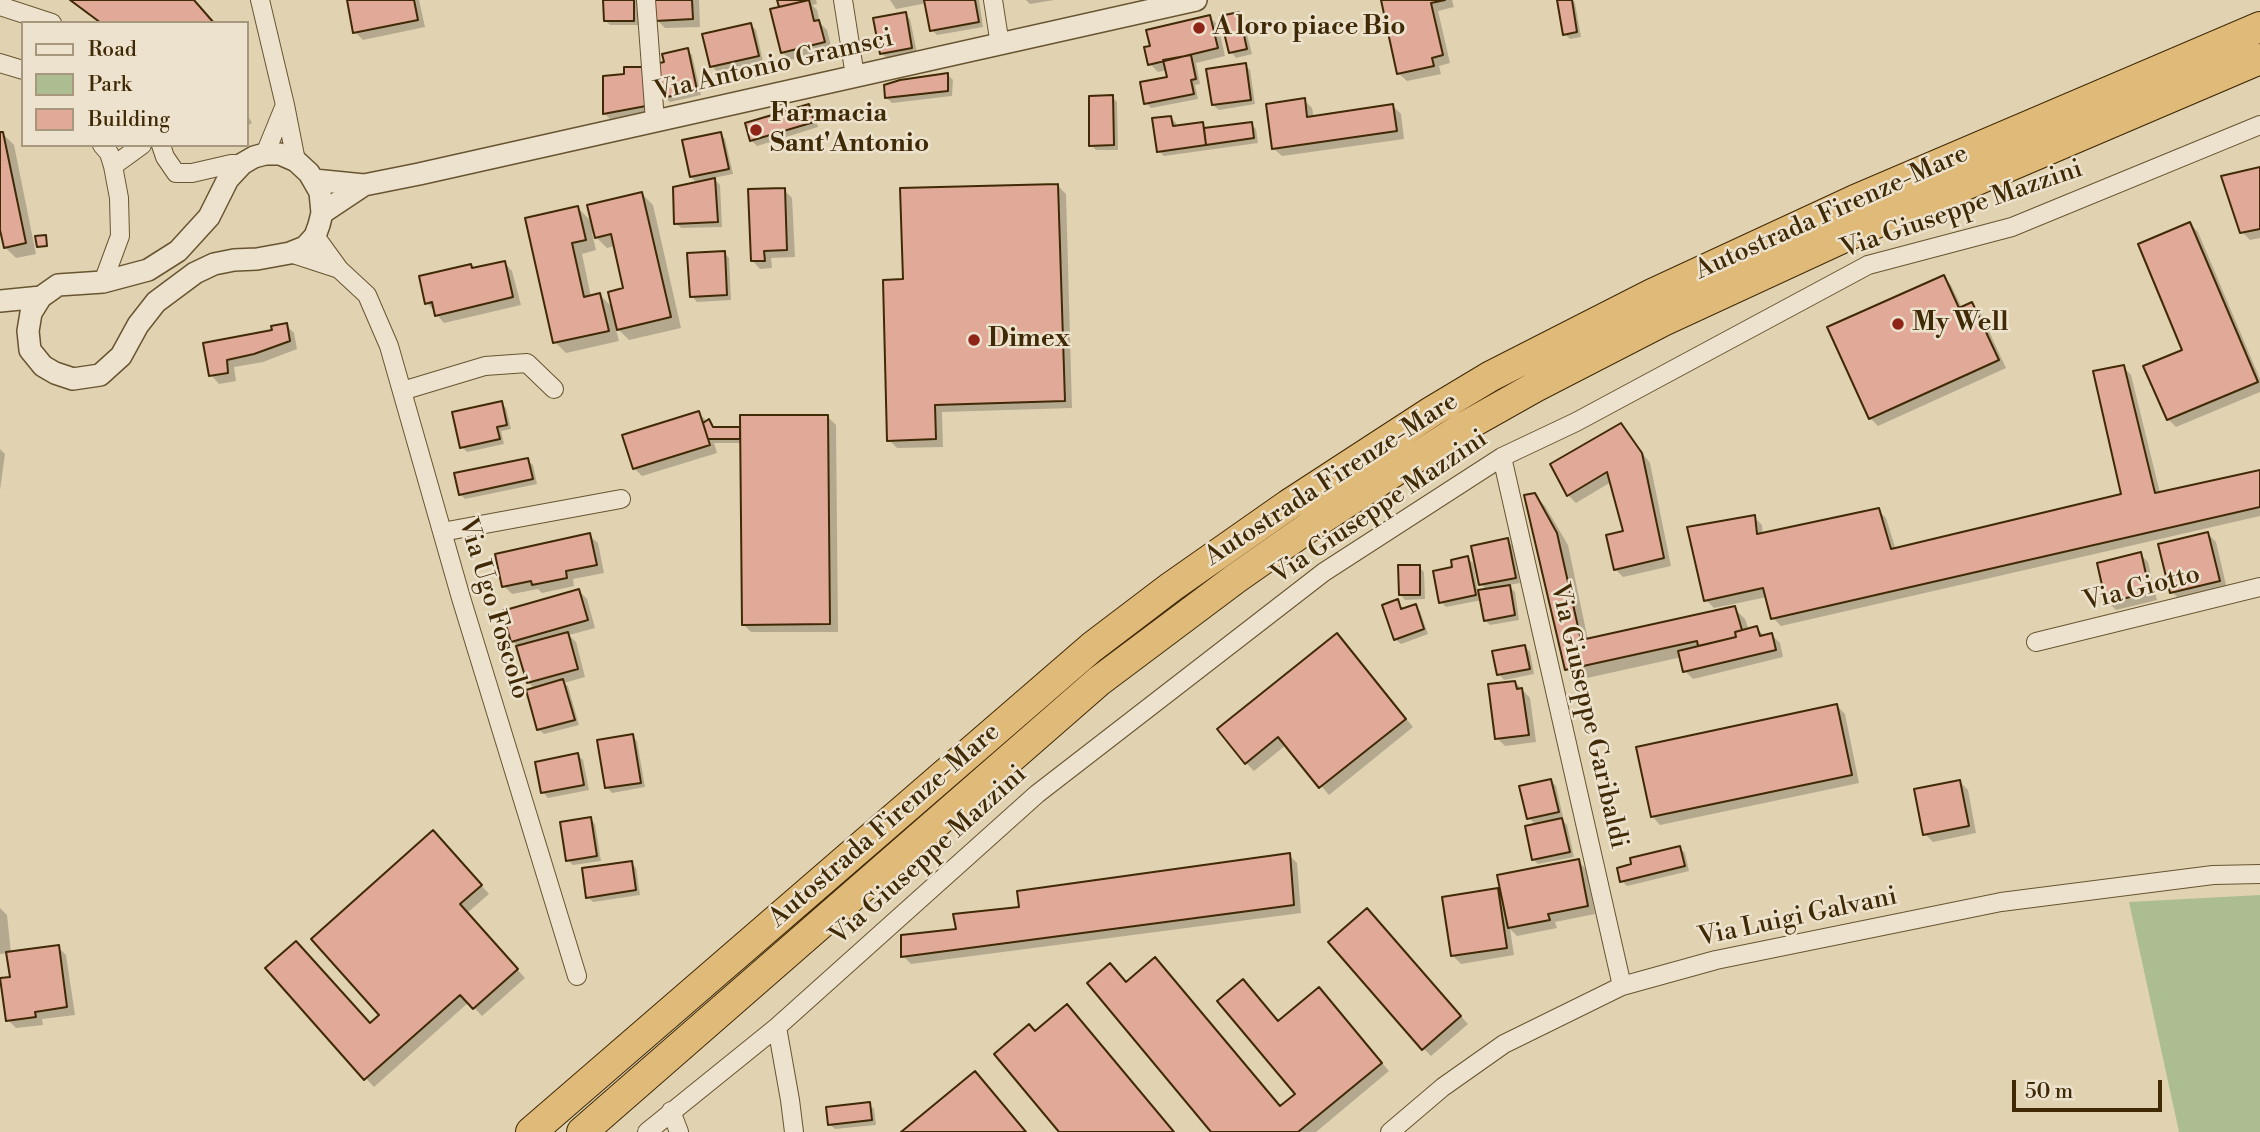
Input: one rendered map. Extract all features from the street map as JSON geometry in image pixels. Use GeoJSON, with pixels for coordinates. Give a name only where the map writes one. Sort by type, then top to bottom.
{"type":"FeatureCollection","features":[{"type":"Feature","properties":{"kind":"highway","name":"Autostrada Firenze-Mare"},"geometry":{"type":"LineString","coordinates":[[531,1132],[1092,647],[1171,587],[1288,505],[1431,412],[1491,376],[1653,294],[1855,201],[2260,27]]}},
{"type":"Feature","properties":{"kind":"highway","name":"Autostrada Firenze-Mare"},"geometry":{"type":"LineString","coordinates":[[582,1132],[1099,681],[1235,579],[1404,465],[1535,387],[1662,321],[1862,229],[2260,59]]}},
{"type":"Feature","properties":{"kind":"street"},"geometry":{"type":"LineString","coordinates":[[260,0],[296,161]]}},
{"type":"Feature","properties":{"kind":"street"},"geometry":{"type":"LineString","coordinates":[[646,0],[655,121]]}},
{"type":"Feature","properties":{"kind":"street"},"geometry":{"type":"LineString","coordinates":[[843,0],[855,76]]}},
{"type":"Feature","properties":{"kind":"street"},"geometry":{"type":"LineString","coordinates":[[993,0],[1000,45]]}},
{"type":"Feature","properties":{"kind":"street","name":"Via Antonio Gramsci"},"geometry":{"type":"LineString","coordinates":[[314,180],[364,185],[1195,0]]}},
{"type":"Feature","properties":{"kind":"street"},"geometry":{"type":"LineString","coordinates":[[0,6],[41,21]]}},
{"type":"Feature","properties":{"kind":"street"},"geometry":{"type":"LineString","coordinates":[[0,63],[21,66]]}},
{"type":"Feature","properties":{"kind":"street"},"geometry":{"type":"LineString","coordinates":[[265,154],[285,105]]}},
{"type":"Feature","properties":{"kind":"street","name":"Via Giuseppe Mazzini"},"geometry":{"type":"LineString","coordinates":[[647,1132],[777,1027],[1037,794],[1324,572],[1502,457],[1576,422],[1868,265],[2012,226],[2260,125]]}},
{"type":"Feature","properties":{"kind":"street"},"geometry":{"type":"LineString","coordinates":[[103,282],[120,236],[119,198],[113,166],[104,147]]}},
{"type":"Feature","properties":{"kind":"street"},"geometry":{"type":"LineString","coordinates":[[113,166],[139,147]]}},
{"type":"Feature","properties":{"kind":"street"},"geometry":{"type":"LineString","coordinates":[[162,147],[176,173],[192,173],[242,164]]}},
{"type":"Feature","properties":{"kind":"street"},"geometry":{"type":"LineString","coordinates":[[265,154],[280,154],[296,161],[314,180],[320,192],[322,213],[315,236],[305,247],[290,253],[214,264],[195,273],[156,302],[138,325],[121,356],[100,375],[73,379],[55,373],[43,366],[30,350],[28,331],[31,313],[41,297],[58,285],[103,282],[148,270],[178,251],[209,217],[228,180],[242,164],[265,154]]}},
{"type":"Feature","properties":{"kind":"street","name":"Via Antonio Gramsci"},"geometry":{"type":"LineString","coordinates":[[322,213],[364,185]]}},
{"type":"Feature","properties":{"kind":"street","name":"Via Ugo Foscolo"},"geometry":{"type":"LineString","coordinates":[[315,236],[339,269],[368,295],[389,346],[442,533],[577,976]]}},
{"type":"Feature","properties":{"kind":"street","name":"Via Ugo Foscolo"},"geometry":{"type":"LineString","coordinates":[[290,253],[339,269]]}},
{"type":"Feature","properties":{"kind":"street"},"geometry":{"type":"LineString","coordinates":[[0,304],[41,297]]}},
{"type":"Feature","properties":{"kind":"street"},"geometry":{"type":"LineString","coordinates":[[0,304],[28,331]]}},
{"type":"Feature","properties":{"kind":"street"},"geometry":{"type":"LineString","coordinates":[[402,391],[485,366],[527,363],[554,389]]}},
{"type":"Feature","properties":{"kind":"street","name":"Via Giuseppe Garibaldi"},"geometry":{"type":"LineString","coordinates":[[1502,457],[1622,986]]}},
{"type":"Feature","properties":{"kind":"street"},"geometry":{"type":"LineString","coordinates":[[442,533],[621,499]]}},
{"type":"Feature","properties":{"kind":"street","name":"Via Giotto"},"geometry":{"type":"LineString","coordinates":[[2036,642],[2260,587]]}},
{"type":"Feature","properties":{"kind":"street","name":"Via Luigi Galvani"},"geometry":{"type":"LineString","coordinates":[[1390,1132],[1443,1087],[1504,1044],[1622,986],[1716,960],[2001,902],[2213,875],[2260,874]]}},
{"type":"Feature","properties":{"kind":"street"},"geometry":{"type":"LineString","coordinates":[[777,1027],[794,1132]]}},
{"type":"Feature","properties":{"kind":"street"},"geometry":{"type":"LineString","coordinates":[[671,1111],[679,1132]]}},
{"type":"Feature","properties":{"kind":"green space"},"geometry":{"type":"Polygon","coordinates":[[[2260,895],[2260,1132],[2179,1132],[2129,902],[2260,895]]]}},
{"type":"Feature","properties":{"kind":"building"},"geometry":{"type":"Polygon","coordinates":[[[70,0],[194,0],[212,21],[98,21],[70,0]]]}},
{"type":"Feature","properties":{"kind":"building"},"geometry":{"type":"Polygon","coordinates":[[[347,0],[414,0],[418,20],[353,33],[347,0]]]}},
{"type":"Feature","properties":{"kind":"building"},"geometry":{"type":"Polygon","coordinates":[[[603,0],[634,0],[634,21],[604,21],[603,0]]]}},
{"type":"Feature","properties":{"kind":"building"},"geometry":{"type":"Polygon","coordinates":[[[655,0],[692,0],[693,19],[655,21],[655,0]]]}},
{"type":"Feature","properties":{"kind":"building"},"geometry":{"type":"Polygon","coordinates":[[[777,0],[809,0],[779,7],[777,0]]]}},
{"type":"Feature","properties":{"kind":"building"},"geometry":{"type":"Polygon","coordinates":[[[809,0],[814,21],[819,20],[825,42],[781,53],[770,9],[809,0]]]}},
{"type":"Feature","properties":{"kind":"building"},"geometry":{"type":"Polygon","coordinates":[[[924,0],[975,0],[979,22],[930,31],[924,0]]]}},
{"type":"Feature","properties":{"kind":"building"},"geometry":{"type":"Polygon","coordinates":[[[1381,0],[1445,0],[1431,3],[1443,55],[1432,58],[1434,66],[1397,74],[1381,0]]]}},
{"type":"Feature","properties":{"kind":"building"},"geometry":{"type":"Polygon","coordinates":[[[1557,0],[1572,0],[1577,32],[1563,35],[1557,0]]]}},
{"type":"Feature","properties":{"kind":"building"},"geometry":{"type":"Polygon","coordinates":[[[906,12],[912,48],[880,54],[873,18],[906,12]]]}},
{"type":"Feature","properties":{"kind":"building"},"geometry":{"type":"Polygon","coordinates":[[[1239,12],[1247,49],[1229,53],[1220,16],[1239,12]]]}},
{"type":"Feature","properties":{"kind":"building"},"geometry":{"type":"Polygon","coordinates":[[[1210,15],[1218,48],[1148,65],[1144,47],[1150,46],[1146,30],[1210,15]]]}},
{"type":"Feature","properties":{"kind":"building"},"geometry":{"type":"Polygon","coordinates":[[[751,23],[759,56],[710,67],[702,34],[751,23]]]}},
{"type":"Feature","properties":{"kind":"building"},"geometry":{"type":"Polygon","coordinates":[[[688,48],[697,90],[663,98],[655,64],[664,62],[662,54],[688,48]]]}},
{"type":"Feature","properties":{"kind":"building"},"geometry":{"type":"Polygon","coordinates":[[[1191,55],[1196,79],[1191,80],[1194,94],[1144,104],[1140,82],[1167,77],[1163,60],[1191,55]]]}},
{"type":"Feature","properties":{"kind":"building"},"geometry":{"type":"Polygon","coordinates":[[[1246,63],[1251,100],[1212,105],[1206,69],[1246,63]]]}},
{"type":"Feature","properties":{"kind":"building"},"geometry":{"type":"Polygon","coordinates":[[[624,67],[645,67],[646,106],[603,114],[603,76],[624,74],[624,67]]]}},
{"type":"Feature","properties":{"kind":"building"},"geometry":{"type":"Polygon","coordinates":[[[948,73],[948,91],[885,98],[884,85],[948,73]]]}},
{"type":"Feature","properties":{"kind":"building"},"geometry":{"type":"Polygon","coordinates":[[[1113,95],[1114,145],[1089,146],[1089,96],[1113,95]]]}},
{"type":"Feature","properties":{"kind":"building"},"geometry":{"type":"Polygon","coordinates":[[[1305,98],[1307,117],[1393,104],[1397,131],[1272,149],[1266,104],[1305,98]]]}},
{"type":"Feature","properties":{"kind":"building"},"geometry":{"type":"Polygon","coordinates":[[[809,104],[814,122],[750,141],[745,123],[809,104]]]}},
{"type":"Feature","properties":{"kind":"building"},"geometry":{"type":"Polygon","coordinates":[[[1171,116],[1173,126],[1203,122],[1206,145],[1157,152],[1152,118],[1171,116]]]}},
{"type":"Feature","properties":{"kind":"building"},"geometry":{"type":"Polygon","coordinates":[[[1252,122],[1254,138],[1206,145],[1204,128],[1252,122]]]}},
{"type":"Feature","properties":{"kind":"building"},"geometry":{"type":"Polygon","coordinates":[[[0,132],[3,132],[26,243],[4,248],[0,230],[0,132]]]}},
{"type":"Feature","properties":{"kind":"building"},"geometry":{"type":"Polygon","coordinates":[[[721,132],[729,169],[690,177],[682,140],[721,132]]]}},
{"type":"Feature","properties":{"kind":"building"},"geometry":{"type":"Polygon","coordinates":[[[2260,167],[2260,229],[2240,233],[2221,176],[2260,167]]]}},
{"type":"Feature","properties":{"kind":"building"},"geometry":{"type":"Polygon","coordinates":[[[715,178],[718,222],[674,224],[673,187],[715,178]]]}},
{"type":"Feature","properties":{"kind":"building","name":"Dimex"},"geometry":{"type":"Polygon","coordinates":[[[1058,184],[1065,401],[935,405],[936,439],[887,441],[883,280],[903,279],[900,188],[1058,184]]]}},
{"type":"Feature","properties":{"kind":"building"},"geometry":{"type":"Polygon","coordinates":[[[785,188],[787,250],[764,251],[765,261],[751,261],[748,189],[785,188]]]}},
{"type":"Feature","properties":{"kind":"building"},"geometry":{"type":"Polygon","coordinates":[[[642,192],[671,317],[617,330],[608,292],[623,288],[611,234],[595,238],[587,205],[642,192]]]}},
{"type":"Feature","properties":{"kind":"building"},"geometry":{"type":"Polygon","coordinates":[[[578,206],[586,240],[572,243],[584,297],[600,293],[609,331],[553,343],[525,218],[578,206]]]}},
{"type":"Feature","properties":{"kind":"building"},"geometry":{"type":"Polygon","coordinates":[[[2190,222],[2258,382],[2167,420],[2143,366],[2182,350],[2138,244],[2190,222]]]}},
{"type":"Feature","properties":{"kind":"building"},"geometry":{"type":"Polygon","coordinates":[[[46,235],[47,246],[37,247],[35,236],[46,235]]]}},
{"type":"Feature","properties":{"kind":"building"},"geometry":{"type":"Polygon","coordinates":[[[725,251],[727,295],[690,297],[687,253],[725,251]]]}},
{"type":"Feature","properties":{"kind":"building"},"geometry":{"type":"Polygon","coordinates":[[[505,261],[513,297],[435,316],[432,302],[425,304],[419,276],[471,264],[472,268],[505,261]]]}},
{"type":"Feature","properties":{"kind":"building"},"geometry":{"type":"Polygon","coordinates":[[[1944,275],[1959,308],[1972,302],[1999,360],[1869,419],[1827,327],[1944,275]]]}},
{"type":"Feature","properties":{"kind":"building"},"geometry":{"type":"Polygon","coordinates":[[[287,323],[290,341],[227,360],[228,373],[209,376],[203,343],[272,330],[271,326],[287,323]]]}},
{"type":"Feature","properties":{"kind":"building"},"geometry":{"type":"Polygon","coordinates":[[[2124,365],[2155,493],[2260,470],[2260,507],[1771,619],[1763,588],[1704,601],[1687,527],[1755,515],[1757,534],[1879,508],[1891,549],[2121,494],[2093,371],[2124,365]]]}},
{"type":"Feature","properties":{"kind":"building"},"geometry":{"type":"Polygon","coordinates":[[[502,401],[507,425],[497,427],[500,439],[460,448],[452,412],[502,401]]]}},
{"type":"Feature","properties":{"kind":"building"},"geometry":{"type":"Polygon","coordinates":[[[699,411],[710,445],[633,469],[622,435],[699,411]]]}},
{"type":"Feature","properties":{"kind":"building"},"geometry":{"type":"Polygon","coordinates":[[[740,415],[828,415],[830,624],[742,625],[740,415]]]}},
{"type":"Feature","properties":{"kind":"building"},"geometry":{"type":"Polygon","coordinates":[[[709,419],[713,427],[740,427],[740,439],[708,439],[703,423],[709,419]]]}},
{"type":"Feature","properties":{"kind":"building"},"geometry":{"type":"Polygon","coordinates":[[[1621,423],[1642,453],[1664,558],[1614,570],[1606,535],[1623,531],[1607,472],[1567,496],[1550,464],[1621,423]]]}},
{"type":"Feature","properties":{"kind":"building"},"geometry":{"type":"Polygon","coordinates":[[[528,458],[533,479],[459,495],[454,473],[528,458]]]}},
{"type":"Feature","properties":{"kind":"building"},"geometry":{"type":"Polygon","coordinates":[[[1535,493],[1557,533],[1581,640],[1735,606],[1742,630],[1735,632],[1736,637],[1698,646],[1697,641],[1565,670],[1524,495],[1535,493]]]}},
{"type":"Feature","properties":{"kind":"building"},"geometry":{"type":"Polygon","coordinates":[[[2208,532],[2220,581],[2170,593],[2158,544],[2208,532]]]}},
{"type":"Feature","properties":{"kind":"building"},"geometry":{"type":"Polygon","coordinates":[[[590,533],[597,565],[566,571],[567,578],[532,585],[531,581],[502,587],[495,554],[590,533]]]}},
{"type":"Feature","properties":{"kind":"building"},"geometry":{"type":"Polygon","coordinates":[[[1508,538],[1516,578],[1479,585],[1471,546],[1508,538]]]}},
{"type":"Feature","properties":{"kind":"building"},"geometry":{"type":"Polygon","coordinates":[[[2141,552],[2150,592],[2106,603],[2097,563],[2141,552]]]}},
{"type":"Feature","properties":{"kind":"building"},"geometry":{"type":"Polygon","coordinates":[[[1468,556],[1476,595],[1439,603],[1433,571],[1452,567],[1451,560],[1468,556]]]}},
{"type":"Feature","properties":{"kind":"building"},"geometry":{"type":"Polygon","coordinates":[[[1398,565],[1420,565],[1420,595],[1399,595],[1398,565]]]}},
{"type":"Feature","properties":{"kind":"building"},"geometry":{"type":"Polygon","coordinates":[[[1510,585],[1515,615],[1484,621],[1478,590],[1510,585]]]}},
{"type":"Feature","properties":{"kind":"building"},"geometry":{"type":"Polygon","coordinates":[[[579,589],[588,620],[511,642],[502,611],[579,589]]]}},
{"type":"Feature","properties":{"kind":"building"},"geometry":{"type":"Polygon","coordinates":[[[1398,599],[1401,609],[1416,604],[1424,629],[1394,640],[1382,605],[1398,599]]]}},
{"type":"Feature","properties":{"kind":"building"},"geometry":{"type":"Polygon","coordinates":[[[1757,626],[1760,636],[1772,633],[1776,650],[1683,672],[1678,651],[1736,637],[1735,632],[1757,626]]]}},
{"type":"Feature","properties":{"kind":"building"},"geometry":{"type":"Polygon","coordinates":[[[568,632],[578,669],[527,683],[516,646],[568,632]]]}},
{"type":"Feature","properties":{"kind":"building"},"geometry":{"type":"Polygon","coordinates":[[[1337,633],[1406,719],[1319,788],[1278,737],[1245,764],[1217,729],[1337,633]]]}},
{"type":"Feature","properties":{"kind":"building"},"geometry":{"type":"Polygon","coordinates":[[[1525,645],[1530,669],[1497,675],[1492,651],[1525,645]]]}},
{"type":"Feature","properties":{"kind":"building"},"geometry":{"type":"Polygon","coordinates":[[[563,679],[575,720],[537,730],[526,690],[563,679]]]}},
{"type":"Feature","properties":{"kind":"building"},"geometry":{"type":"Polygon","coordinates":[[[1515,681],[1517,689],[1522,688],[1529,735],[1495,739],[1488,684],[1515,681]]]}},
{"type":"Feature","properties":{"kind":"building"},"geometry":{"type":"Polygon","coordinates":[[[1837,704],[1852,775],[1651,817],[1636,747],[1837,704]]]}},
{"type":"Feature","properties":{"kind":"building"},"geometry":{"type":"Polygon","coordinates":[[[633,734],[641,783],[605,788],[597,740],[633,734]]]}},
{"type":"Feature","properties":{"kind":"building"},"geometry":{"type":"Polygon","coordinates":[[[578,753],[584,785],[541,793],[535,762],[578,753]]]}},
{"type":"Feature","properties":{"kind":"building"},"geometry":{"type":"Polygon","coordinates":[[[1551,779],[1559,812],[1527,819],[1519,786],[1551,779]]]}},
{"type":"Feature","properties":{"kind":"building"},"geometry":{"type":"Polygon","coordinates":[[[1960,780],[1969,826],[1923,835],[1914,789],[1960,780]]]}},
{"type":"Feature","properties":{"kind":"building"},"geometry":{"type":"Polygon","coordinates":[[[591,817],[597,856],[566,861],[560,822],[591,817]]]}},
{"type":"Feature","properties":{"kind":"building"},"geometry":{"type":"Polygon","coordinates":[[[1562,818],[1570,852],[1532,860],[1525,826],[1562,818]]]}},
{"type":"Feature","properties":{"kind":"building"},"geometry":{"type":"Polygon","coordinates":[[[433,830],[482,885],[460,904],[518,969],[473,1009],[460,995],[364,1080],[265,968],[296,941],[370,1023],[379,1015],[311,939],[433,830]]]}},
{"type":"Feature","properties":{"kind":"building"},"geometry":{"type":"Polygon","coordinates":[[[1680,846],[1685,866],[1620,882],[1617,868],[1631,864],[1630,858],[1680,846]]]}},
{"type":"Feature","properties":{"kind":"building"},"geometry":{"type":"Polygon","coordinates":[[[1290,853],[1294,905],[901,957],[901,935],[956,929],[953,914],[1019,907],[1017,891],[1290,853]]]}},
{"type":"Feature","properties":{"kind":"building"},"geometry":{"type":"Polygon","coordinates":[[[1579,859],[1588,906],[1548,914],[1550,920],[1508,928],[1497,875],[1579,859]]]}},
{"type":"Feature","properties":{"kind":"building"},"geometry":{"type":"Polygon","coordinates":[[[632,861],[636,890],[586,898],[582,868],[632,861]]]}},
{"type":"Feature","properties":{"kind":"building"},"geometry":{"type":"Polygon","coordinates":[[[1498,888],[1507,948],[1451,956],[1442,897],[1498,888]]]}},
{"type":"Feature","properties":{"kind":"building"},"geometry":{"type":"Polygon","coordinates":[[[1367,908],[1461,1016],[1422,1050],[1328,942],[1367,908]]]}},
{"type":"Feature","properties":{"kind":"building"},"geometry":{"type":"Polygon","coordinates":[[[59,945],[67,1007],[35,1012],[36,1017],[6,1021],[0,978],[10,977],[6,952],[59,945]]]}},
{"type":"Feature","properties":{"kind":"building"},"geometry":{"type":"Polygon","coordinates":[[[1155,957],[1280,1106],[1295,1094],[1217,1001],[1243,979],[1278,1021],[1319,987],[1382,1063],[1298,1132],[1211,1132],[1087,983],[1110,963],[1126,982],[1155,957]]]}},
{"type":"Feature","properties":{"kind":"building"},"geometry":{"type":"Polygon","coordinates":[[[1067,1004],[1174,1132],[1059,1132],[994,1054],[1029,1024],[1035,1031],[1067,1004]]]}},
{"type":"Feature","properties":{"kind":"building"},"geometry":{"type":"Polygon","coordinates":[[[975,1071],[1026,1132],[901,1132],[975,1071]]]}},
{"type":"Feature","properties":{"kind":"building"},"geometry":{"type":"Polygon","coordinates":[[[870,1102],[872,1120],[828,1125],[826,1107],[870,1102]]]}},
{"type":"Feature","properties":{"kind":"place","name":"A loro piace Bio"},"geometry":{"type":"Point","coordinates":[1199,28]}},
{"type":"Feature","properties":{"kind":"place","name":"Farmacia Sant'Antonio"},"geometry":{"type":"Point","coordinates":[756,130]}},
{"type":"Feature","properties":{"kind":"place","name":"My Well"},"geometry":{"type":"Point","coordinates":[1898,324]}},
{"type":"Feature","properties":{"kind":"place","name":"Dimex"},"geometry":{"type":"Point","coordinates":[974,340]}}]}
